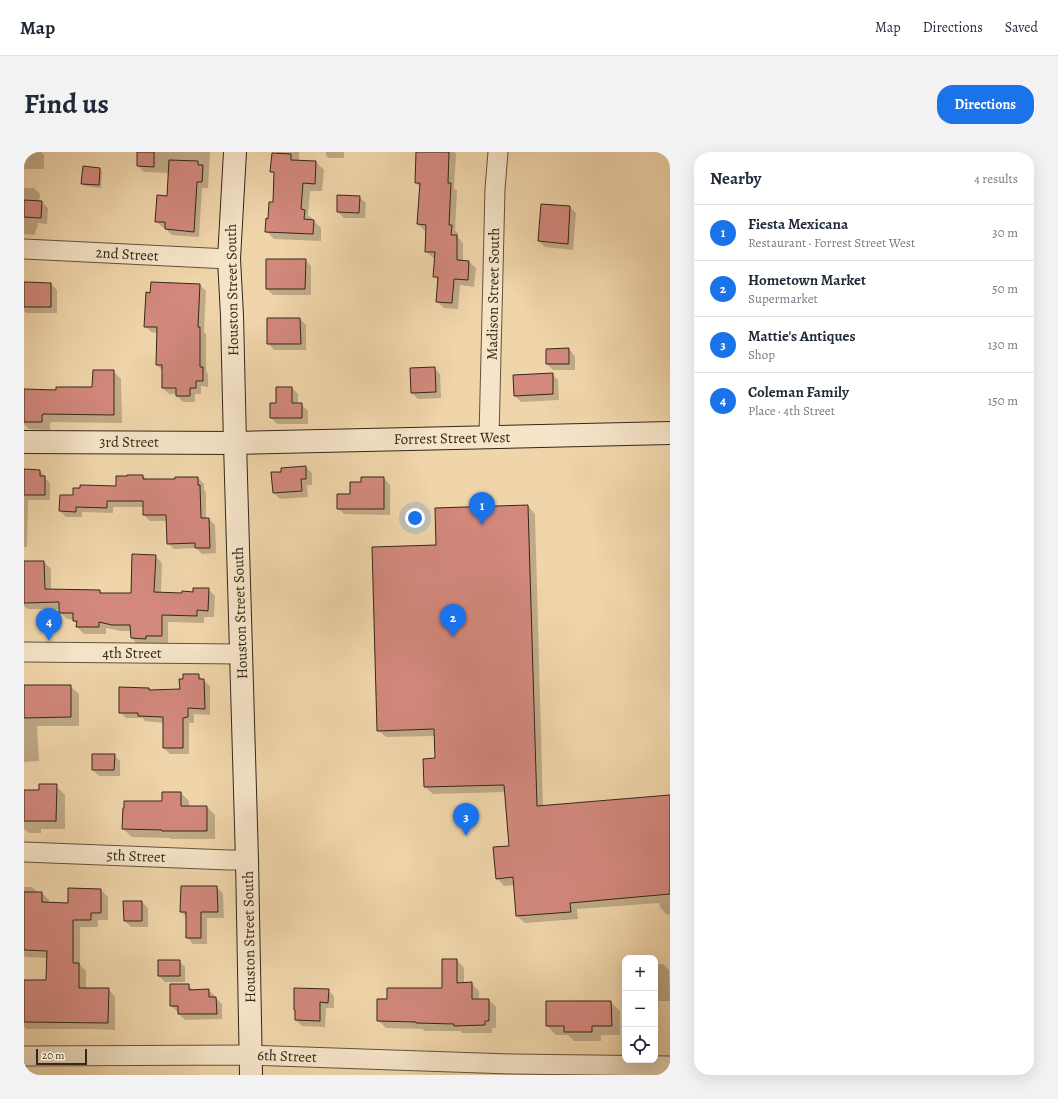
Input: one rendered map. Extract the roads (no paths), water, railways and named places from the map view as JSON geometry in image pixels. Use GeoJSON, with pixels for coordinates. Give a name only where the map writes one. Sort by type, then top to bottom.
{"type":"FeatureCollection","features":[{"type":"Feature","properties":{"kind":"street","name":"Houston Street South"},"geometry":{"type":"LineString","coordinates":[[235,152],[229,259],[232,316],[247,860],[250,1065]]}},
{"type":"Feature","properties":{"kind":"street","name":"Madison Street South"},"geometry":{"type":"LineString","coordinates":[[489,436],[495,189],[498,152]]}},
{"type":"Feature","properties":{"kind":"street","name":"2nd Street"},"geometry":{"type":"LineString","coordinates":[[24,248],[229,259]]}},
{"type":"Feature","properties":{"kind":"street","name":"Forrest Street West"},"geometry":{"type":"LineString","coordinates":[[235,443],[670,433]]}},
{"type":"Feature","properties":{"kind":"street","name":"3rd Street"},"geometry":{"type":"LineString","coordinates":[[24,442],[235,443]]}},
{"type":"Feature","properties":{"kind":"street","name":"4th Street"},"geometry":{"type":"LineString","coordinates":[[24,652],[241,654]]}},
{"type":"Feature","properties":{"kind":"street","name":"5th Street"},"geometry":{"type":"LineString","coordinates":[[24,852],[247,860]]}},
{"type":"Feature","properties":{"kind":"street","name":"6th Street"},"geometry":{"type":"LineString","coordinates":[[24,1056],[250,1065],[512,1069],[670,1066]]}},
{"type":"Feature","properties":{"kind":"place","name":"Fiesta Mexicana"},"geometry":{"type":"Point","coordinates":[482,525]}},
{"type":"Feature","properties":{"kind":"place","name":"Hometown Market"},"geometry":{"type":"Point","coordinates":[453,637]}},
{"type":"Feature","properties":{"kind":"place","name":"Coleman Family"},"geometry":{"type":"Point","coordinates":[49,641]}},
{"type":"Feature","properties":{"kind":"place","name":"Mattie's Antiques"},"geometry":{"type":"Point","coordinates":[466,836]}}]}
